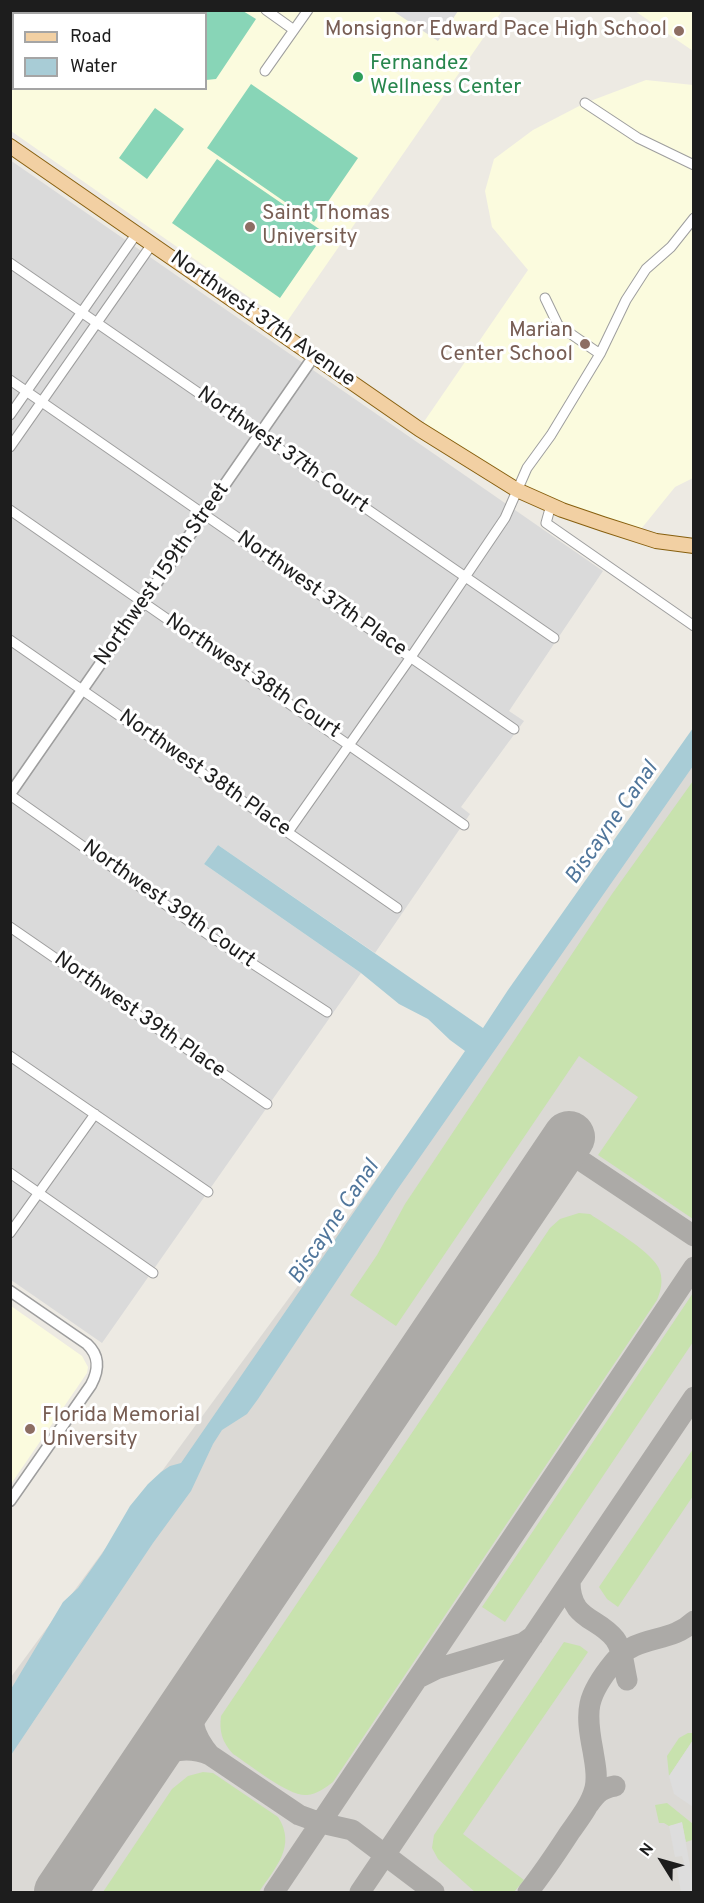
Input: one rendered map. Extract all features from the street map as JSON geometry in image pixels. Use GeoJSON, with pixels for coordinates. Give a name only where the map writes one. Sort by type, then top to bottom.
{"type":"FeatureCollection","features":[{"type":"Feature","properties":{"kind":"main road","name":"Northwest 37th Avenue"},"geometry":{"type":"LineString","coordinates":[[10,146],[450,450],[517,490],[552,505],[656,541],[693,546]]}},
{"type":"Feature","properties":{"kind":"street"},"geometry":{"type":"LineString","coordinates":[[266,10],[294,30]]}},
{"type":"Feature","properties":{"kind":"street"},"geometry":{"type":"LineString","coordinates":[[265,71],[308,10]]}},
{"type":"Feature","properties":{"kind":"street"},"geometry":{"type":"LineString","coordinates":[[585,103],[638,138],[693,165]]}},
{"type":"Feature","properties":{"kind":"street"},"geometry":{"type":"LineString","coordinates":[[288,832],[505,518],[527,468],[551,435],[600,354],[626,300],[646,269],[671,247],[693,218]]}},
{"type":"Feature","properties":{"kind":"street"},"geometry":{"type":"LineString","coordinates":[[10,415],[137,233]]}},
{"type":"Feature","properties":{"kind":"street"},"geometry":{"type":"LineString","coordinates":[[10,447],[152,244]]}},
{"type":"Feature","properties":{"kind":"street","name":"Northwest 37th Court"},"geometry":{"type":"LineString","coordinates":[[10,263],[555,639]]}},
{"type":"Feature","properties":{"kind":"street"},"geometry":{"type":"LineString","coordinates":[[545,298],[558,325],[600,354]]}},
{"type":"Feature","properties":{"kind":"street","name":"Northwest 159th Street"},"geometry":{"type":"LineString","coordinates":[[10,795],[314,356]]}},
{"type":"Feature","properties":{"kind":"street","name":"Northwest 37th Place"},"geometry":{"type":"LineString","coordinates":[[10,380],[513,729]]}},
{"type":"Feature","properties":{"kind":"street"},"geometry":{"type":"LineString","coordinates":[[552,505],[546,523],[693,626]]}},
{"type":"Feature","properties":{"kind":"street","name":"Northwest 38th Court"},"geometry":{"type":"LineString","coordinates":[[10,510],[464,825]]}},
{"type":"Feature","properties":{"kind":"street","name":"Northwest 38th Place"},"geometry":{"type":"LineString","coordinates":[[10,640],[398,908]]}},
{"type":"Feature","properties":{"kind":"street","name":"Northwest 39th Court"},"geometry":{"type":"LineString","coordinates":[[10,795],[213,938],[327,1012]]}},
{"type":"Feature","properties":{"kind":"street","name":"Northwest 39th Place"},"geometry":{"type":"LineString","coordinates":[[10,927],[267,1104]]}},
{"type":"Feature","properties":{"kind":"street"},"geometry":{"type":"LineString","coordinates":[[10,1056],[207,1192]]}},
{"type":"Feature","properties":{"kind":"street"},"geometry":{"type":"LineString","coordinates":[[10,1233],[95,1114]]}},
{"type":"Feature","properties":{"kind":"street"},"geometry":{"type":"LineString","coordinates":[[10,1173],[153,1273]]}},
{"type":"Feature","properties":{"kind":"street"},"geometry":{"type":"LineString","coordinates":[[10,1291],[88,1345],[98,1364],[91,1385],[10,1501]]}},
{"type":"Feature","properties":{"kind":"shaded area","name":"Saint Thomas University"},"geometry":{"type":"Polygon","coordinates":[[[11,11],[502,11],[286,323],[11,131],[11,11]]]}},
{"type":"Feature","properties":{"kind":"shaded area"},"geometry":{"type":"Polygon","coordinates":[[[393,11],[458,11],[438,41],[393,11]]]}},
{"type":"Feature","properties":{"kind":"shaded area","name":"Monsignor Edward Pace High School"},"geometry":{"type":"Polygon","coordinates":[[[635,11],[693,11],[693,51],[635,11]]]}},
{"type":"Feature","properties":{"kind":"shaded area","name":"Marian Center School"},"geometry":{"type":"Polygon","coordinates":[[[646,80],[693,85],[693,478],[675,487],[637,534],[562,510],[419,429],[528,270],[492,227],[485,191],[494,159],[533,130],[585,103],[646,80]]]}},
{"type":"Feature","properties":{"kind":"shaded area"},"geometry":{"type":"Polygon","coordinates":[[[10,160],[603,571],[509,711],[524,721],[461,807],[470,814],[375,953],[218,845],[204,864],[361,973],[102,1343],[11,1280],[10,160]]]}},
{"type":"Feature","properties":{"kind":"shaded area"},"geometry":{"type":"Polygon","coordinates":[[[693,747],[693,1892],[11,1892],[11,1677],[693,747]]]}},
{"type":"Feature","properties":{"kind":"shaded area","name":"Florida Memorial University"},"geometry":{"type":"Polygon","coordinates":[[[11,1306],[82,1356],[88,1367],[87,1373],[11,1484],[11,1306]]]}},
{"type":"Feature","properties":{"kind":"shaded area"},"geometry":{"type":"Polygon","coordinates":[[[693,1740],[694,1807],[674,1794],[669,1776],[693,1740]]]}},
{"type":"Feature","properties":{"kind":"shaded area"},"geometry":{"type":"Polygon","coordinates":[[[682,1822],[693,1892],[681,1892],[676,1865],[684,1863],[682,1856],[675,1857],[669,1826],[682,1822]]]}},
{"type":"Feature","properties":{"kind":"green space"},"geometry":{"type":"Polygon","coordinates":[[[11,10],[118,10],[118,12],[12,12],[11,50],[11,10]]]}},
{"type":"Feature","properties":{"kind":"green space"},"geometry":{"type":"Polygon","coordinates":[[[162,10],[243,11],[256,19],[216,79],[207,80],[207,12],[159,12],[162,10]]]}},
{"type":"Feature","properties":{"kind":"green space"},"geometry":{"type":"Polygon","coordinates":[[[251,84],[358,158],[314,222],[207,148],[251,84]]]}},
{"type":"Feature","properties":{"kind":"green space"},"geometry":{"type":"Polygon","coordinates":[[[155,108],[184,129],[147,179],[119,158],[155,108]]]}},
{"type":"Feature","properties":{"kind":"green space"},"geometry":{"type":"Polygon","coordinates":[[[217,159],[325,233],[280,298],[172,223],[217,159]]]}},
{"type":"Feature","properties":{"kind":"green space"},"geometry":{"type":"Polygon","coordinates":[[[693,781],[693,1219],[598,1155],[638,1097],[579,1056],[396,1326],[350,1295],[377,1255],[405,1204],[612,894],[693,781]]]}},
{"type":"Feature","properties":{"kind":"green space"},"geometry":{"type":"Polygon","coordinates":[[[579,1213],[590,1214],[649,1256],[660,1271],[660,1290],[657,1300],[333,1782],[307,1795],[290,1791],[233,1754],[222,1736],[221,1716],[550,1228],[560,1219],[579,1213]]]}},
{"type":"Feature","properties":{"kind":"green space"},"geometry":{"type":"Polygon","coordinates":[[[693,1293],[693,1342],[505,1622],[482,1607],[693,1293]]]}},
{"type":"Feature","properties":{"kind":"green space"},"geometry":{"type":"Polygon","coordinates":[[[693,1449],[693,1496],[618,1607],[607,1599],[599,1587],[693,1449]]]}},
{"type":"Feature","properties":{"kind":"green space"},"geometry":{"type":"Polygon","coordinates":[[[564,1642],[580,1646],[588,1652],[463,1834],[524,1880],[514,1892],[475,1892],[438,1859],[432,1848],[434,1835],[564,1642]]]}},
{"type":"Feature","properties":{"kind":"green space"},"geometry":{"type":"Polygon","coordinates":[[[693,1733],[693,1740],[669,1776],[667,1756],[679,1738],[693,1733]]]}},
{"type":"Feature","properties":{"kind":"green space"},"geometry":{"type":"Polygon","coordinates":[[[203,1772],[213,1773],[278,1817],[283,1828],[285,1847],[277,1865],[259,1892],[103,1892],[172,1789],[188,1776],[203,1772]]]}},
{"type":"Feature","properties":{"kind":"green space"},"geometry":{"type":"Polygon","coordinates":[[[667,1803],[693,1824],[692,1840],[686,1842],[682,1823],[669,1826],[659,1823],[655,1805],[667,1803]]]}},
{"type":"Feature","properties":{"kind":"water"},"geometry":{"type":"Polygon","coordinates":[[[693,728],[693,766],[397,1190],[258,1399],[247,1414],[222,1430],[191,1491],[153,1543],[11,1755],[11,1689],[63,1602],[78,1588],[102,1554],[130,1506],[148,1484],[170,1466],[181,1463],[465,1051],[428,1019],[399,1004],[361,973],[204,864],[218,845],[483,1028],[693,728]]]}},
{"type":"Feature","properties":{"kind":"taxiway"},"geometry":{"type":"LineString","coordinates":[[562,1148],[694,1236]]}},
{"type":"Feature","properties":{"kind":"taxiway"},"geometry":{"type":"LineString","coordinates":[[274,1892],[694,1267]]}},
{"type":"Feature","properties":{"kind":"taxiway"},"geometry":{"type":"LineString","coordinates":[[360,1892],[694,1397]]}},
{"type":"Feature","properties":{"kind":"taxiway"},"geometry":{"type":"LineString","coordinates":[[570,1581],[571,1594],[579,1611],[608,1632],[618,1643],[627,1680]]}},
{"type":"Feature","properties":{"kind":"taxiway"},"geometry":{"type":"LineString","coordinates":[[528,1892],[581,1816],[593,1794],[596,1774],[589,1714],[590,1704],[598,1684],[623,1653],[643,1643],[674,1633],[694,1621]]}},
{"type":"Feature","properties":{"kind":"taxiway"},"geometry":{"type":"LineString","coordinates":[[420,1677],[436,1669],[523,1643],[533,1636]]}},
{"type":"Feature","properties":{"kind":"taxiway"},"geometry":{"type":"LineString","coordinates":[[197,1690],[193,1709],[194,1725],[199,1740],[210,1755],[299,1815],[352,1830],[434,1892]]}},
{"type":"Feature","properties":{"kind":"taxiway"},"geometry":{"type":"LineString","coordinates":[[148,1762],[163,1755],[186,1750],[210,1755]]}},
{"type":"Feature","properties":{"kind":"taxiway"},"geometry":{"type":"LineString","coordinates":[[589,1804],[600,1792],[615,1786]]}},
{"type":"Feature","properties":{"kind":"runway"},"geometry":{"type":"LineString","coordinates":[[60,1892],[569,1137]]}},
{"type":"Feature","properties":{"kind":"place","name":"Monsignor Edward Pace High School"},"geometry":{"type":"Point","coordinates":[679,31]}},
{"type":"Feature","properties":{"kind":"place","name":"Fernandez Wellness Center"},"geometry":{"type":"Point","coordinates":[358,77]}},
{"type":"Feature","properties":{"kind":"place","name":"Saint Thomas University"},"geometry":{"type":"Point","coordinates":[250,227]}},
{"type":"Feature","properties":{"kind":"place","name":"Marian Center School"},"geometry":{"type":"Point","coordinates":[585,344]}},
{"type":"Feature","properties":{"kind":"place","name":"Florida Memorial University"},"geometry":{"type":"Point","coordinates":[30,1429]}},
{"type":"Feature","properties":{"kind":"water label","name":"Biscayne Canal"},"geometry":{"type":"Point","coordinates":[613,824]}},
{"type":"Feature","properties":{"kind":"water label","name":"Biscayne Canal"},"geometry":{"type":"Point","coordinates":[335,1223]}}]}
